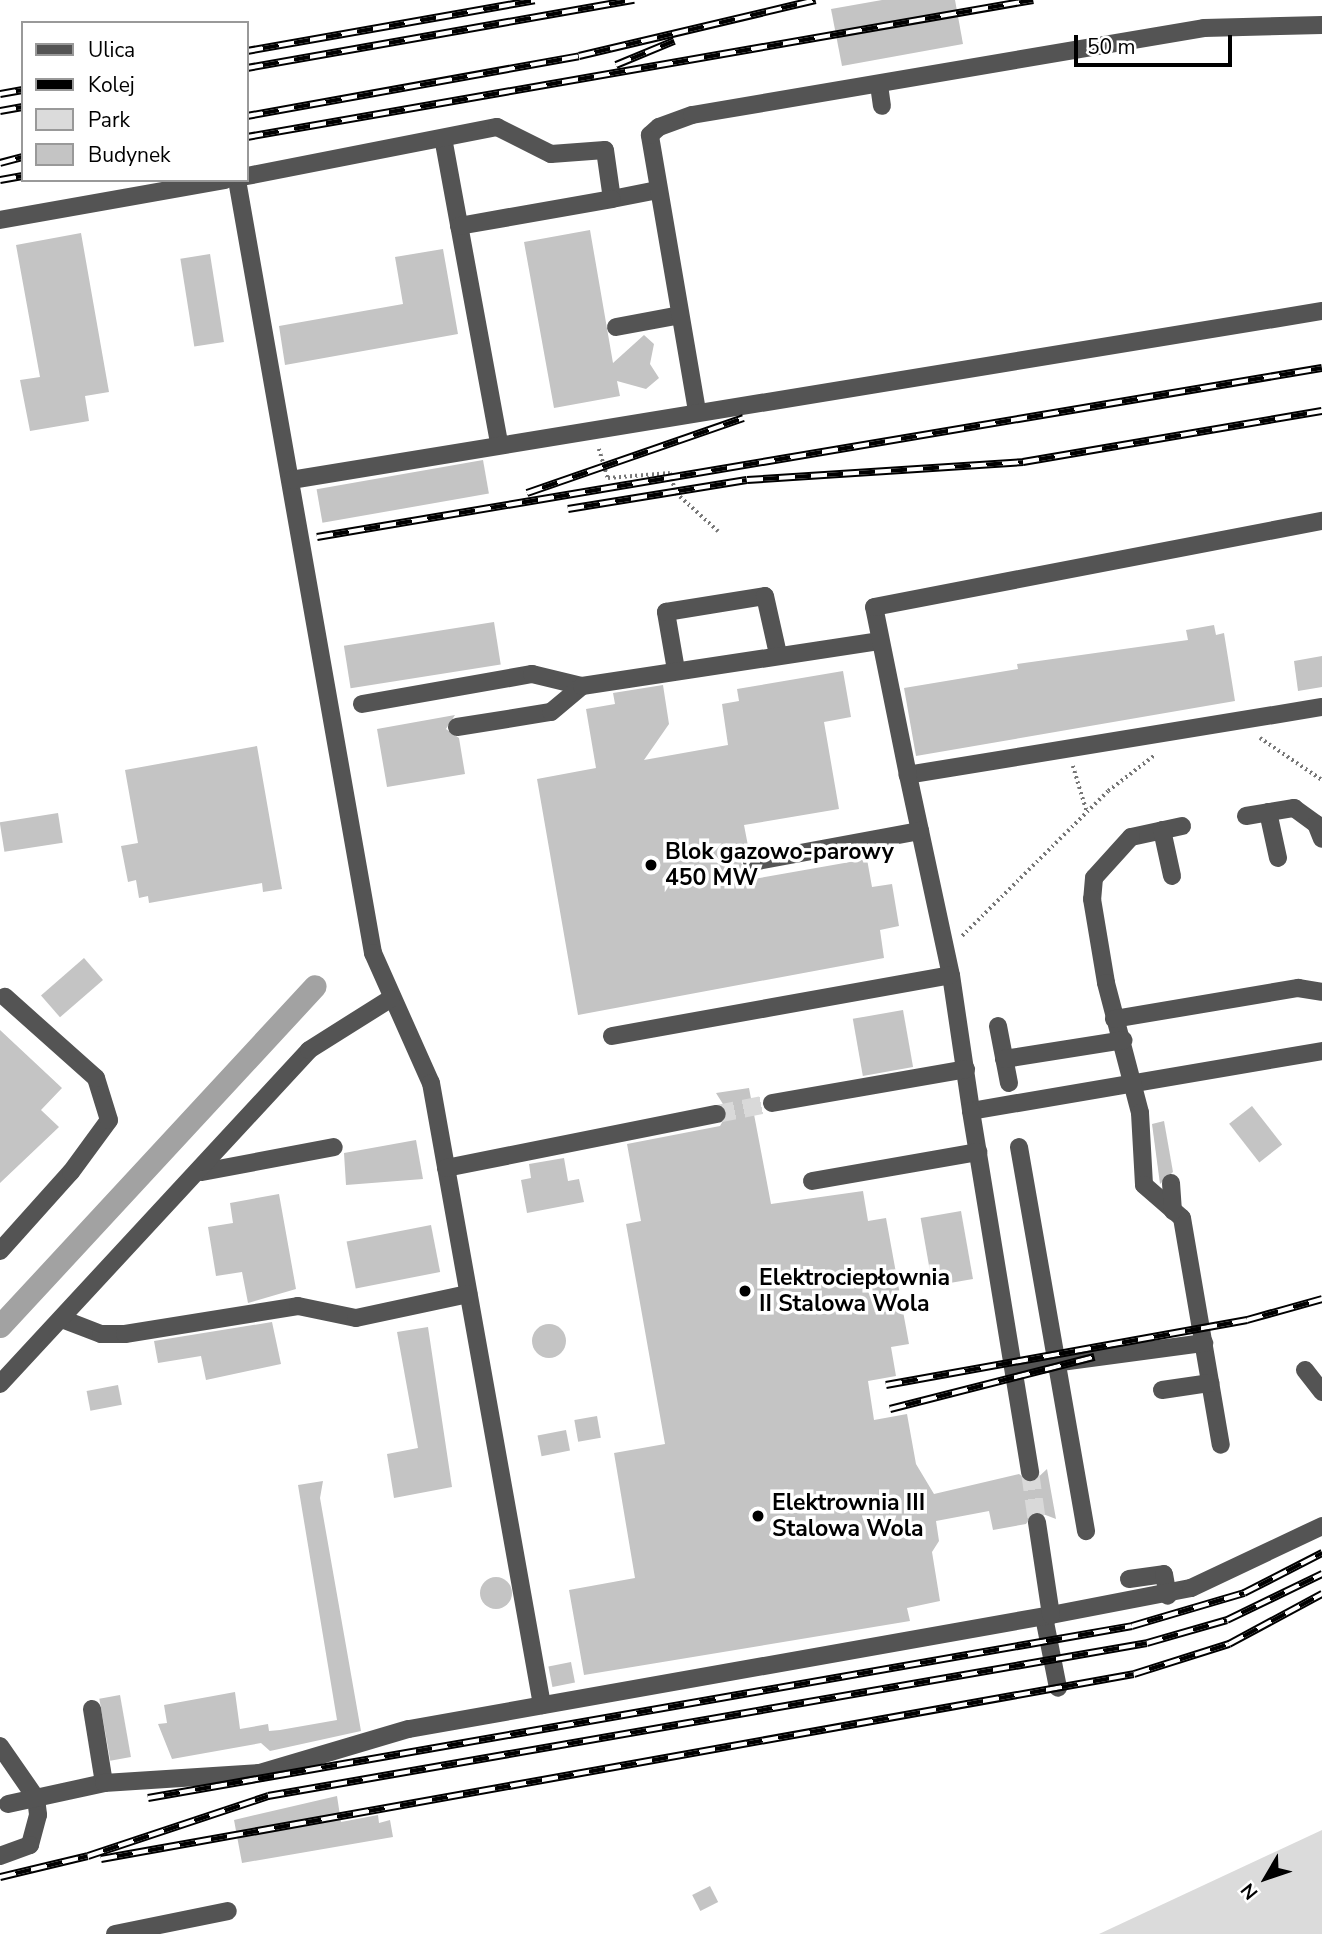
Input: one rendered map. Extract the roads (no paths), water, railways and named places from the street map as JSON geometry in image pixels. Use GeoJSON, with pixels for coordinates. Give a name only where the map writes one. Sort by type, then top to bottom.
{"type":"FeatureCollection","features":[{"type":"Feature","properties":{"kind":"lane"},"geometry":{"type":"LineString","coordinates":[[697,411],[650,135],[669,122],[1204,28],[1322,25]]}},
{"type":"Feature","properties":{"kind":"lane"},"geometry":{"type":"LineString","coordinates":[[879,85],[882,106]]}},
{"type":"Feature","properties":{"kind":"lane"},"geometry":{"type":"LineString","coordinates":[[248,176],[444,143],[497,127],[551,154],[605,150],[612,199]]}},
{"type":"Feature","properties":{"kind":"lane"},"geometry":{"type":"LineString","coordinates":[[444,143],[499,443]]}},
{"type":"Feature","properties":{"kind":"lane"},"geometry":{"type":"LineString","coordinates":[[0,220],[214,182]]}},
{"type":"Feature","properties":{"kind":"lane"},"geometry":{"type":"LineString","coordinates":[[237,182],[373,953],[390,999],[431,1083],[542,1705]]}},
{"type":"Feature","properties":{"kind":"lane"},"geometry":{"type":"LineString","coordinates":[[459,226],[658,190]]}},
{"type":"Feature","properties":{"kind":"lane"},"geometry":{"type":"LineString","coordinates":[[291,480],[593,427],[1322,311]]}},
{"type":"Feature","properties":{"kind":"lane"},"geometry":{"type":"LineString","coordinates":[[615,327],[680,315]]}},
{"type":"Feature","properties":{"kind":"lane"},"geometry":{"type":"LineString","coordinates":[[1030,1472],[1016,1368],[971,1111],[951,975],[874,607],[1322,521]]}},
{"type":"Feature","properties":{"kind":"lane"},"geometry":{"type":"LineString","coordinates":[[676,670],[666,612],[765,596],[779,654]]}},
{"type":"Feature","properties":{"kind":"lane"},"geometry":{"type":"LineString","coordinates":[[362,704],[532,674],[582,686],[779,654],[879,641]]}},
{"type":"Feature","properties":{"kind":"lane"},"geometry":{"type":"LineString","coordinates":[[457,727],[551,712],[582,686]]}},
{"type":"Feature","properties":{"kind":"lane"},"geometry":{"type":"LineString","coordinates":[[908,775],[1322,707]]}},
{"type":"Feature","properties":{"kind":"lane"},"geometry":{"type":"LineString","coordinates":[[1268,812],[1278,858]]}},
{"type":"Feature","properties":{"kind":"lane"},"geometry":{"type":"LineString","coordinates":[[1246,816],[1268,812],[1303,812],[1322,839]]}},
{"type":"Feature","properties":{"kind":"lane"},"geometry":{"type":"LineString","coordinates":[[1182,826],[1131,837],[1094,878],[1092,898],[1114,1019],[1124,1040],[1132,1084],[1144,1185],[1182,1218],[1221,1445]]}},
{"type":"Feature","properties":{"kind":"lane"},"geometry":{"type":"LineString","coordinates":[[1161,830],[1172,876]]}},
{"type":"Feature","properties":{"kind":"lane"},"geometry":{"type":"LineString","coordinates":[[752,862],[920,831]]}},
{"type":"Feature","properties":{"kind":"lane"},"geometry":{"type":"LineString","coordinates":[[612,1036],[951,975]]}},
{"type":"Feature","properties":{"kind":"lane"},"geometry":{"type":"LineString","coordinates":[[1114,1019],[1298,988],[1322,992]]}},
{"type":"Feature","properties":{"kind":"lane"},"geometry":{"type":"LineString","coordinates":[[0,1251],[71,1172],[109,1119],[96,1078],[5,997]]}},
{"type":"Feature","properties":{"kind":"lane"},"geometry":{"type":"LineString","coordinates":[[0,1384],[202,1172],[309,1050],[390,999]]}},
{"type":"Feature","properties":{"kind":"lane"},"geometry":{"type":"LineString","coordinates":[[999,1026],[1009,1083]]}},
{"type":"Feature","properties":{"kind":"lane"},"geometry":{"type":"LineString","coordinates":[[1004,1059],[1124,1040]]}},
{"type":"Feature","properties":{"kind":"lane"},"geometry":{"type":"LineString","coordinates":[[971,1111],[1322,1051]]}},
{"type":"Feature","properties":{"kind":"lane"},"geometry":{"type":"LineString","coordinates":[[772,1103],[966,1069]]}},
{"type":"Feature","properties":{"kind":"lane"},"geometry":{"type":"LineString","coordinates":[[446,1168],[717,1114]]}},
{"type":"Feature","properties":{"kind":"lane"},"geometry":{"type":"LineString","coordinates":[[202,1172],[334,1147]]}},
{"type":"Feature","properties":{"kind":"lane"},"geometry":{"type":"LineString","coordinates":[[1019,1147],[1086,1531]]}},
{"type":"Feature","properties":{"kind":"lane"},"geometry":{"type":"LineString","coordinates":[[812,1181],[978,1152]]}},
{"type":"Feature","properties":{"kind":"lane"},"geometry":{"type":"LineString","coordinates":[[1171,1183],[1173,1210]]}},
{"type":"Feature","properties":{"kind":"lane"},"geometry":{"type":"LineString","coordinates":[[62,1319],[101,1334],[125,1334],[298,1306],[356,1318],[468,1294]]}},
{"type":"Feature","properties":{"kind":"lane"},"geometry":{"type":"LineString","coordinates":[[1016,1368],[1203,1343]]}},
{"type":"Feature","properties":{"kind":"lane"},"geometry":{"type":"LineString","coordinates":[[1305,1370],[1322,1392]]}},
{"type":"Feature","properties":{"kind":"lane"},"geometry":{"type":"LineString","coordinates":[[1162,1390],[1210,1382]]}},
{"type":"Feature","properties":{"kind":"lane"},"geometry":{"type":"LineString","coordinates":[[1037,1522],[1058,1688]]}},
{"type":"Feature","properties":{"kind":"lane"},"geometry":{"type":"LineString","coordinates":[[8,1804],[104,1783],[260,1773],[410,1729],[1168,1596],[1235,1572],[1322,1526]]}},
{"type":"Feature","properties":{"kind":"lane"},"geometry":{"type":"LineString","coordinates":[[1129,1579],[1164,1574],[1168,1596]]}},
{"type":"Feature","properties":{"kind":"lane"},"geometry":{"type":"LineString","coordinates":[[92,1709],[104,1783]]}},
{"type":"Feature","properties":{"kind":"lane"},"geometry":{"type":"LineString","coordinates":[[0,1746],[36,1798],[37,1832],[30,1845],[0,1856]]}},
{"type":"Feature","properties":{"kind":"lane"},"geometry":{"type":"LineString","coordinates":[[115,1934],[228,1911]]}},
{"type":"Feature","properties":{"kind":"waterway"},"geometry":{"type":"LineString","coordinates":[[0,1326],[315,986]]}},
{"type":"Feature","properties":{"kind":"tunnel"},"geometry":{"type":"LineString","coordinates":[[717,1114],[772,1103]]}},
{"type":"Feature","properties":{"kind":"tunnel"},"geometry":{"type":"LineString","coordinates":[[1030,1472],[1037,1522]]}},
{"type":"Feature","properties":{"kind":"railway"},"geometry":{"type":"LineString","coordinates":[[248,51],[535,0]]}},
{"type":"Feature","properties":{"kind":"railway"},"geometry":{"type":"LineString","coordinates":[[248,68],[634,0]]}},
{"type":"Feature","properties":{"kind":"railway"},"geometry":{"type":"LineString","coordinates":[[248,116],[579,56],[815,0]]}},
{"type":"Feature","properties":{"kind":"railway"},"geometry":{"type":"LineString","coordinates":[[248,137],[1033,0]]}},
{"type":"Feature","properties":{"kind":"railway"},"geometry":{"type":"LineString","coordinates":[[616,65],[674,41]]}},
{"type":"Feature","properties":{"kind":"railway"},"geometry":{"type":"LineString","coordinates":[[0,94],[21,90]]}},
{"type":"Feature","properties":{"kind":"railway"},"geometry":{"type":"LineString","coordinates":[[0,111],[21,107]]}},
{"type":"Feature","properties":{"kind":"railway"},"geometry":{"type":"LineString","coordinates":[[0,163],[21,158]]}},
{"type":"Feature","properties":{"kind":"railway"},"geometry":{"type":"LineString","coordinates":[[0,180],[21,176]]}},
{"type":"Feature","properties":{"kind":"railway"},"geometry":{"type":"LineString","coordinates":[[317,537],[1322,368]]}},
{"type":"Feature","properties":{"kind":"railway"},"geometry":{"type":"LineString","coordinates":[[568,509],[747,480],[1023,462],[1322,411]]}},
{"type":"Feature","properties":{"kind":"railway"},"geometry":{"type":"LineString","coordinates":[[527,493],[743,418]]}},
{"type":"Feature","properties":{"kind":"railway"},"geometry":{"type":"LineString","coordinates":[[886,1385],[1247,1320],[1322,1299]]}},
{"type":"Feature","properties":{"kind":"railway"},"geometry":{"type":"LineString","coordinates":[[890,1409],[1094,1357]]}},
{"type":"Feature","properties":{"kind":"railway"},"geometry":{"type":"LineString","coordinates":[[148,1798],[1132,1626],[1244,1593],[1322,1553]]}},
{"type":"Feature","properties":{"kind":"railway"},"geometry":{"type":"LineString","coordinates":[[0,1877],[88,1856],[268,1796],[1147,1643],[1227,1620],[1322,1574]]}},
{"type":"Feature","properties":{"kind":"railway"},"geometry":{"type":"LineString","coordinates":[[101,1859],[1134,1674],[1229,1644],[1322,1594]]}},
{"type":"Feature","properties":{"kind":"place","name":"Blok gazowo-parowy 450 MW"},"geometry":{"type":"Point","coordinates":[651,865]}},
{"type":"Feature","properties":{"kind":"place","name":"Elektrociepłownia II Stalowa Wola"},"geometry":{"type":"Point","coordinates":[745,1291]}},
{"type":"Feature","properties":{"kind":"place","name":"Elektrownia III Stalowa Wola"},"geometry":{"type":"Point","coordinates":[758,1516]}}]}
